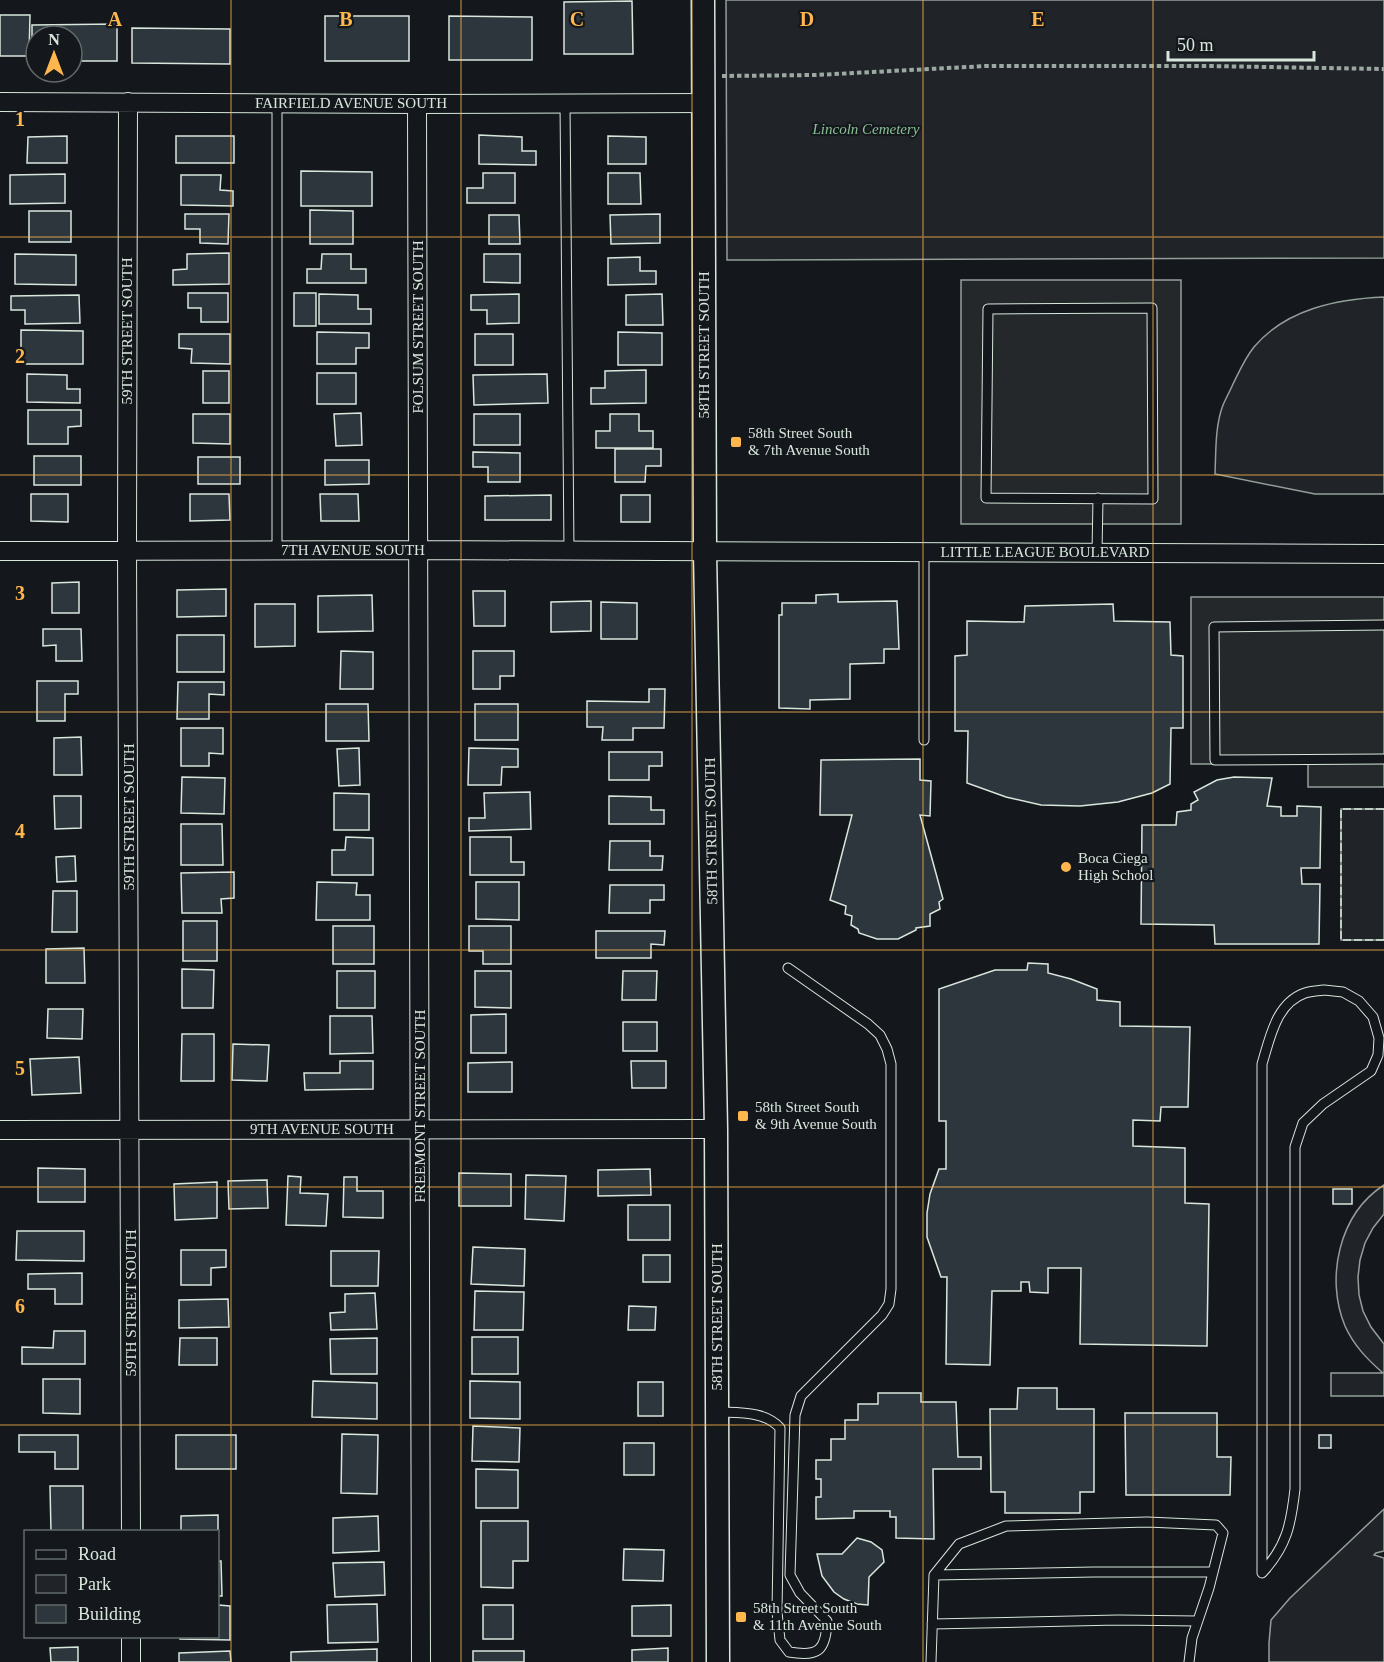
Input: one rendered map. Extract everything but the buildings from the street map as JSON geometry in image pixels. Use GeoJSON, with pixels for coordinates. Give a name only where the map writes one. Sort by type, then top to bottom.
{"type":"FeatureCollection","features":[{"type":"Feature","properties":{"kind":"street","name":"58TH STREET SOUTH"},"geometry":{"type":"LineString","coordinates":[[703,0],[705,552],[716,1129],[718,1662]]}},
{"type":"Feature","properties":{"kind":"street","name":"FAIRFIELD AVENUE SOUTH"},"geometry":{"type":"LineString","coordinates":[[0,102],[703,104]]}},
{"type":"Feature","properties":{"kind":"street","name":"59TH STREET SOUTH"},"geometry":{"type":"LineString","coordinates":[[128,102],[127,550],[131,1530]]}},
{"type":"Feature","properties":{"kind":"street","name":"FOLSUM STREET SOUTH"},"geometry":{"type":"LineString","coordinates":[[417,104],[419,550]]}},
{"type":"Feature","properties":{"kind":"street","name":"FREEMONT STREET SOUTH"},"geometry":{"type":"LineString","coordinates":[[419,550],[421,1662]]}},
{"type":"Feature","properties":{"kind":"street","name":"7TH AVENUE SOUTH"},"geometry":{"type":"LineString","coordinates":[[0,551],[705,552]]}},
{"type":"Feature","properties":{"kind":"street","name":"LITTLE LEAGUE BOULEVARD"},"geometry":{"type":"LineString","coordinates":[[705,552],[1384,554]]}},
{"type":"Feature","properties":{"kind":"street","name":"9TH AVENUE SOUTH"},"geometry":{"type":"LineString","coordinates":[[0,1130],[716,1129]]}},
{"type":"Feature","properties":{"kind":"street"},"geometry":{"type":"LineString","coordinates":[[131,1638],[131,1662]]}},
{"type":"Feature","properties":{"kind":"lane"},"geometry":{"type":"LineString","coordinates":[[277,103],[277,550]]}},
{"type":"Feature","properties":{"kind":"lane"},"geometry":{"type":"LineString","coordinates":[[565,104],[568,551]]}},
{"type":"Feature","properties":{"kind":"lane"},"geometry":{"type":"LineString","coordinates":[[1152,308],[1153,499],[1098,498],[986,498],[988,309],[1152,308]]}},
{"type":"Feature","properties":{"kind":"lane"},"geometry":{"type":"LineString","coordinates":[[1097,553],[1098,498]]}},
{"type":"Feature","properties":{"kind":"lane"},"geometry":{"type":"LineString","coordinates":[[924,552],[924,740]]}},
{"type":"Feature","properties":{"kind":"lane"},"geometry":{"type":"LineString","coordinates":[[1384,626],[1214,627],[1215,760],[1384,759]]}},
{"type":"Feature","properties":{"kind":"lane"},"geometry":{"type":"LineString","coordinates":[[717,1412],[762,1416],[780,1428],[777,1612],[780,1640],[789,1652],[806,1655],[818,1650],[826,1639],[827,1622],[800,1593],[790,1575],[795,1415],[801,1396],[882,1315],[889,1304],[891,1064],[880,1035],[868,1024],[788,968]]}},
{"type":"Feature","properties":{"kind":"lane"},"geometry":{"type":"LineString","coordinates":[[1324,990],[1343,992],[1359,1001],[1373,1017],[1379,1038],[1378,1055],[1371,1071],[1323,1104],[1303,1123],[1295,1147],[1292,1519],[1284,1541],[1262,1573],[1262,1064],[1272,1030],[1285,1005],[1304,993],[1324,990]]}},
{"type":"Feature","properties":{"kind":"lane"},"geometry":{"type":"LineString","coordinates":[[931,1662],[934,1575],[959,1544],[1006,1526],[1147,1522],[1216,1525],[1223,1533],[1192,1638],[1189,1662]]}},
{"type":"Feature","properties":{"kind":"lane"},"geometry":{"type":"LineString","coordinates":[[934,1575],[1213,1572]]}},
{"type":"Feature","properties":{"kind":"lane"},"geometry":{"type":"LineString","coordinates":[[932,1624],[1118,1620],[1197,1622]]}},
{"type":"Feature","properties":{"kind":"path"},"geometry":{"type":"LineString","coordinates":[[703,76],[816,75],[986,66],[1384,69]]}},
{"type":"Feature","properties":{"kind":"green space","name":"Lincoln Cemetery"},"geometry":{"type":"Polygon","coordinates":[[[726,0],[1384,0],[1384,258],[727,260],[726,0]]]}},
{"type":"Feature","properties":{"kind":"green space"},"geometry":{"type":"Polygon","coordinates":[[[1384,297],[1384,494],[1315,494],[1215,474],[1216,439],[1220,413],[1240,370],[1254,347],[1281,323],[1313,308],[1348,300],[1384,297]]]}},
{"type":"Feature","properties":{"kind":"green space"},"geometry":{"type":"Polygon","coordinates":[[[1341,809],[1384,809],[1384,940],[1341,940],[1341,809]]]}},
{"type":"Feature","properties":{"kind":"green space"},"geometry":{"type":"Polygon","coordinates":[[[1384,1185],[1384,1214],[1365,1243],[1358,1277],[1363,1311],[1371,1327],[1384,1344],[1384,1396],[1331,1396],[1331,1373],[1383,1373],[1362,1352],[1345,1326],[1336,1288],[1340,1248],[1347,1230],[1356,1213],[1369,1197],[1384,1185]]]}},
{"type":"Feature","properties":{"kind":"green space"},"geometry":{"type":"Polygon","coordinates":[[[1384,1509],[1384,1551],[1374,1555],[1384,1558],[1384,1662],[1269,1662],[1271,1620],[1290,1598],[1384,1509]]]}},
{"type":"Feature","properties":{"kind":"shaded area"},"geometry":{"type":"Polygon","coordinates":[[[961,280],[1181,280],[1181,524],[961,524],[961,280]]]}},
{"type":"Feature","properties":{"kind":"shaded area"},"geometry":{"type":"Polygon","coordinates":[[[1191,597],[1384,597],[1384,787],[1308,787],[1308,764],[1191,764],[1191,597]]]}},
{"type":"Feature","properties":{"kind":"fence"},"geometry":{"type":"LineString","coordinates":[[1384,809],[1341,809],[1341,940],[1384,940]]}},
{"type":"Feature","properties":{"kind":"place","name":"58th Street South & 7th Avenue South"},"geometry":{"type":"Point","coordinates":[736,442]}},
{"type":"Feature","properties":{"kind":"place","name":"Boca Ciega High School"},"geometry":{"type":"Point","coordinates":[1066,867]}},
{"type":"Feature","properties":{"kind":"place","name":"58th Street South & 9th Avenue South"},"geometry":{"type":"Point","coordinates":[743,1116]}},
{"type":"Feature","properties":{"kind":"place","name":"58th Street South & 11th Avenue South"},"geometry":{"type":"Point","coordinates":[741,1617]}}]}
